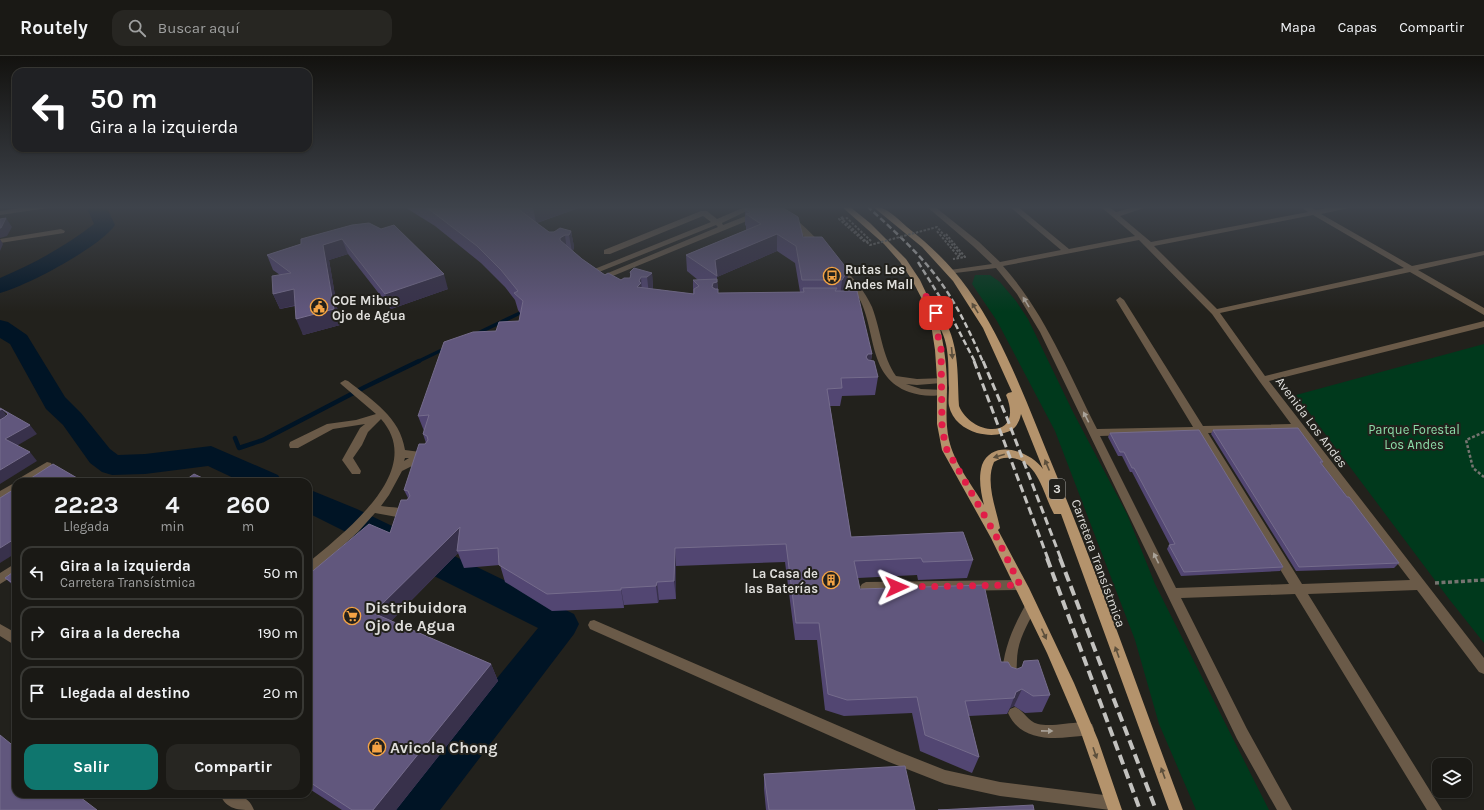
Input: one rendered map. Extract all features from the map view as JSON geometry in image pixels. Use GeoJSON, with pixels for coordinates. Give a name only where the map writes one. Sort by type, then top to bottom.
{"type":"FeatureCollection","features":[{"type":"Feature","properties":{"kind":"main road"},"geometry":{"type":"LineString","coordinates":[[886,241],[915,275],[924,293],[943,323],[951,343],[955,412],[961,421],[968,427],[986,432],[1002,431],[1012,426],[1016,410],[986,325]]}},
{"type":"Feature","properties":{"kind":"main road","name":"Carretera Transístmica"},"geometry":{"type":"LineString","coordinates":[[919,241],[941,261],[965,291],[986,325],[1012,382],[1056,488],[1176,810]]}},
{"type":"Feature","properties":{"kind":"main road"},"geometry":{"type":"LineString","coordinates":[[924,293],[938,331],[941,348],[942,427],[946,448],[996,536],[1031,606],[1086,729],[1113,806]]}},
{"type":"Feature","properties":{"kind":"main road"},"geometry":{"type":"LineString","coordinates":[[996,536],[986,490],[985,469],[990,460],[996,456],[1007,454],[1019,455],[1029,460],[1041,474],[1095,591]]}},
{"type":"Feature","properties":{"kind":"street"},"geometry":{"type":"LineString","coordinates":[[607,252],[634,241]]}},
{"type":"Feature","properties":{"kind":"street"},"geometry":{"type":"LineString","coordinates":[[665,241],[588,270],[604,280],[694,241]]}},
{"type":"Feature","properties":{"kind":"street"},"geometry":{"type":"LineString","coordinates":[[815,241],[825,252]]}},
{"type":"Feature","properties":{"kind":"street"},"geometry":{"type":"LineString","coordinates":[[974,241],[999,265],[1018,288],[1044,332],[1242,734],[1285,810]]}},
{"type":"Feature","properties":{"kind":"street"},"geometry":{"type":"LineString","coordinates":[[1055,241],[1068,252]]}},
{"type":"Feature","properties":{"kind":"street"},"geometry":{"type":"LineString","coordinates":[[950,272],[999,265],[1121,241]]}},
{"type":"Feature","properties":{"kind":"street","name":"Avenida Los Andes"},"geometry":{"type":"LineString","coordinates":[[1145,241],[1215,312],[1263,380],[1484,668]]}},
{"type":"Feature","properties":{"kind":"street"},"geometry":{"type":"LineString","coordinates":[[1150,246],[1174,241]]}},
{"type":"Feature","properties":{"kind":"street"},"geometry":{"type":"LineString","coordinates":[[1362,241],[1484,312]]}},
{"type":"Feature","properties":{"kind":"street"},"geometry":{"type":"LineString","coordinates":[[1215,312],[1484,253]]}},
{"type":"Feature","properties":{"kind":"street"},"geometry":{"type":"LineString","coordinates":[[835,263],[855,285],[889,374]]}},
{"type":"Feature","properties":{"kind":"street"},"geometry":{"type":"LineString","coordinates":[[1120,300],[1435,810]]}},
{"type":"Feature","properties":{"kind":"street"},"geometry":{"type":"LineString","coordinates":[[1263,380],[1484,324]]}},
{"type":"Feature","properties":{"kind":"street"},"geometry":{"type":"LineString","coordinates":[[875,372],[889,374],[915,391],[942,386]]}},
{"type":"Feature","properties":{"kind":"street"},"geometry":{"type":"LineString","coordinates":[[312,566],[374,509],[388,491],[398,468],[400,453],[399,438],[391,425],[382,414],[346,384]]}},
{"type":"Feature","properties":{"kind":"street"},"geometry":{"type":"LineString","coordinates":[[294,445],[331,426],[356,423],[382,414]]}},
{"type":"Feature","properties":{"kind":"street"},"geometry":{"type":"LineString","coordinates":[[356,470],[348,460],[348,457],[357,445],[364,430],[382,414]]}},
{"type":"Feature","properties":{"kind":"street"},"geometry":{"type":"LineString","coordinates":[[1094,433],[1300,427]]}},
{"type":"Feature","properties":{"kind":"street"},"geometry":{"type":"LineString","coordinates":[[398,468],[424,457],[400,453]]}},
{"type":"Feature","properties":{"kind":"street"},"geometry":{"type":"LineString","coordinates":[[28,478],[47,466]]}},
{"type":"Feature","properties":{"kind":"street"},"geometry":{"type":"LineString","coordinates":[[0,496],[12,488]]}},
{"type":"Feature","properties":{"kind":"street"},"geometry":{"type":"LineString","coordinates":[[374,509],[397,513],[410,513]]}},
{"type":"Feature","properties":{"kind":"street"},"geometry":{"type":"LineString","coordinates":[[0,578],[12,570]]}},
{"type":"Feature","properties":{"kind":"street"},"geometry":{"type":"LineString","coordinates":[[866,587],[1020,585]]}},
{"type":"Feature","properties":{"kind":"street"},"geometry":{"type":"LineString","coordinates":[[1173,593],[1420,585]]}},
{"type":"Feature","properties":{"kind":"street"},"geometry":{"type":"LineString","coordinates":[[1009,678],[1009,662],[1012,645],[1017,631],[1031,606]]}},
{"type":"Feature","properties":{"kind":"street"},"geometry":{"type":"LineString","coordinates":[[594,625],[894,757],[945,777],[1000,789],[1113,806]]}},
{"type":"Feature","properties":{"kind":"street"},"geometry":{"type":"LineString","coordinates":[[0,629],[12,637]]}},
{"type":"Feature","properties":{"kind":"street"},"geometry":{"type":"LineString","coordinates":[[1015,714],[1026,726],[1036,731],[1046,732],[1086,729]]}},
{"type":"Feature","properties":{"kind":"street"},"geometry":{"type":"LineString","coordinates":[[231,798],[247,810]]}},
{"type":"Feature","properties":{"kind":"path"},"geometry":{"type":"LineString","coordinates":[[866,241],[870,245],[884,241]]}},
{"type":"Feature","properties":{"kind":"path"},"geometry":{"type":"LineString","coordinates":[[945,241],[958,256],[961,255],[950,241]]}},
{"type":"Feature","properties":{"kind":"path"},"geometry":{"type":"LineString","coordinates":[[941,261],[965,257],[952,241]]}},
{"type":"Feature","properties":{"kind":"path"},"geometry":{"type":"LineString","coordinates":[[1484,432],[1466,440],[1473,468],[1484,477]]}},
{"type":"Feature","properties":{"kind":"path"},"geometry":{"type":"LineString","coordinates":[[1420,585],[1484,580]]}},
{"type":"Feature","properties":{"kind":"green space"},"geometry":{"type":"Polygon","coordinates":[[[975,275],[990,275],[1000,282],[1016,301],[1028,319],[1073,412],[1127,514],[1155,584],[1269,810],[1196,810],[1159,724],[1135,640],[1055,431],[997,321],[972,284],[975,275]]]}},
{"type":"Feature","properties":{"kind":"green space","name":"Parque Forestal Los Andes"},"geometry":{"type":"Polygon","coordinates":[[[1484,344],[1484,643],[1449,599],[1296,395],[1484,344]]]}},
{"type":"Feature","properties":{"kind":"building"},"geometry":{"type":"Polygon","coordinates":[[[301,241],[335,241],[323,245],[334,309],[296,319],[294,289],[273,294],[272,276],[291,273],[267,255],[301,244],[301,241]]]}},
{"type":"Feature","properties":{"kind":"building"},"geometry":{"type":"Polygon","coordinates":[[[344,241],[411,241],[444,274],[385,294],[344,241]]]}},
{"type":"Feature","properties":{"kind":"building"},"geometry":{"type":"Polygon","coordinates":[[[471,241],[561,241],[582,259],[605,275],[608,273],[621,280],[624,278],[630,278],[630,272],[634,268],[652,273],[647,277],[641,277],[639,281],[641,283],[637,287],[694,294],[694,289],[699,286],[693,280],[717,279],[717,282],[713,283],[712,287],[718,289],[718,293],[804,292],[803,288],[837,288],[835,291],[857,291],[872,354],[868,354],[866,357],[868,360],[874,361],[878,377],[841,378],[842,388],[827,389],[851,537],[963,532],[973,560],[923,562],[921,558],[854,561],[860,589],[984,585],[1001,662],[1008,662],[1011,667],[1017,669],[1022,667],[1024,661],[1038,660],[1050,695],[1033,696],[1022,689],[1016,692],[1014,698],[965,701],[979,757],[925,735],[917,697],[847,700],[828,694],[819,623],[796,623],[786,544],[675,548],[674,581],[657,582],[656,586],[621,588],[621,590],[547,594],[499,565],[498,548],[457,551],[460,527],[373,613],[491,664],[373,810],[352,810],[312,784],[312,572],[369,524],[390,533],[401,500],[407,500],[410,496],[408,491],[404,490],[419,444],[425,444],[428,440],[427,436],[423,434],[429,415],[418,416],[444,342],[473,332],[496,331],[499,322],[519,321],[523,301],[514,293],[518,291],[501,270],[471,241]]]}},
{"type":"Feature","properties":{"kind":"building"},"geometry":{"type":"Polygon","coordinates":[[[719,241],[760,241],[715,260],[717,276],[686,255],[719,241]]]}},
{"type":"Feature","properties":{"kind":"building"},"geometry":{"type":"Polygon","coordinates":[[[788,241],[825,241],[848,270],[842,280],[802,280],[796,246],[788,241]]]}},
{"type":"Feature","properties":{"kind":"building"},"geometry":{"type":"Polygon","coordinates":[[[2,409],[30,425],[5,439],[30,452],[0,470],[0,420],[8,414],[2,409]]]}},
{"type":"Feature","properties":{"kind":"building"},"geometry":{"type":"Polygon","coordinates":[[[1298,428],[1323,462],[1320,462],[1347,497],[1349,497],[1399,563],[1299,567],[1213,430],[1298,428]]]}},
{"type":"Feature","properties":{"kind":"building"},"geometry":{"type":"Polygon","coordinates":[[[1199,430],[1283,567],[1184,572],[1169,545],[1175,544],[1134,468],[1132,468],[1124,452],[1120,452],[1110,433],[1199,430]]]}},
{"type":"Feature","properties":{"kind":"building"},"geometry":{"type":"Polygon","coordinates":[[[53,464],[77,478],[31,478],[53,464]]]}},
{"type":"Feature","properties":{"kind":"building"},"geometry":{"type":"Polygon","coordinates":[[[194,474],[202,478],[188,478],[194,474]]]}},
{"type":"Feature","properties":{"kind":"building"},"geometry":{"type":"Polygon","coordinates":[[[12,490],[12,540],[0,548],[0,498],[12,490]]]}},
{"type":"Feature","properties":{"kind":"building"},"geometry":{"type":"Polygon","coordinates":[[[12,573],[12,582],[5,578],[12,573]]]}},
{"type":"Feature","properties":{"kind":"building"},"geometry":{"type":"Polygon","coordinates":[[[0,735],[12,745],[12,798],[81,798],[97,810],[0,810],[0,735]]]}},
{"type":"Feature","properties":{"kind":"building"},"geometry":{"type":"Polygon","coordinates":[[[905,766],[915,810],[769,810],[764,774],[905,766]]]}},
{"type":"Feature","properties":{"kind":"building"},"geometry":{"type":"Polygon","coordinates":[[[1033,805],[1034,810],[938,810],[1033,805]]]}},
{"type":"Feature","properties":{"kind":"waterway"},"geometry":{"type":"LineString","coordinates":[[0,286],[43,267],[84,241]]}},
{"type":"Feature","properties":{"kind":"waterway"},"geometry":{"type":"LineString","coordinates":[[476,334],[520,313]]}},
{"type":"Feature","properties":{"kind":"waterway"},"geometry":{"type":"LineString","coordinates":[[0,327],[19,340],[55,403],[72,419],[100,456],[112,465],[145,464],[211,456],[259,478]]}},
{"type":"Feature","properties":{"kind":"waterway"},"geometry":{"type":"LineString","coordinates":[[417,362],[446,348]]}},
{"type":"Feature","properties":{"kind":"waterway"},"geometry":{"type":"LineString","coordinates":[[235,438],[239,448],[263,440],[365,387],[419,361]]}},
{"type":"Feature","properties":{"kind":"waterway"},"geometry":{"type":"LineString","coordinates":[[312,502],[346,517],[562,624],[415,810]]}},
{"type":"Feature","properties":{"kind":"railway"},"geometry":{"type":"LineString","coordinates":[[905,241],[928,266],[950,296],[983,362]]}},
{"type":"Feature","properties":{"kind":"railway"},"geometry":{"type":"LineString","coordinates":[[918,262],[948,310],[975,362]]}},
{"type":"Feature","properties":{"kind":"railway"},"geometry":{"type":"LineString","coordinates":[[974,361],[1048,559]]}},
{"type":"Feature","properties":{"kind":"railway"},"geometry":{"type":"LineString","coordinates":[[983,361],[1007,418],[1061,559]]}},
{"type":"Feature","properties":{"kind":"railway"},"geometry":{"type":"LineString","coordinates":[[1047,558],[1140,810]]}},
{"type":"Feature","properties":{"kind":"railway"},"geometry":{"type":"LineString","coordinates":[[1060,558],[1156,810]]}},
{"type":"Feature","properties":{"kind":"place","name":"Rutas Los Andes Mall"},"geometry":{"type":"Point","coordinates":[832,276]}},
{"type":"Feature","properties":{"kind":"place","name":"COE Mibus Ojo de Agua"},"geometry":{"type":"Point","coordinates":[319,307]}},
{"type":"Feature","properties":{"kind":"place","name":"La Casa de las Baterías"},"geometry":{"type":"Point","coordinates":[831,580]}},
{"type":"Feature","properties":{"kind":"place","name":"Distribuidora Ojo de Agua"},"geometry":{"type":"Point","coordinates":[352,616]}},
{"type":"Feature","properties":{"kind":"place","name":"Avicola Chong"},"geometry":{"type":"Point","coordinates":[377,747]}},
{"type":"Feature","properties":{"kind":"route"},"geometry":{"type":"LineString","coordinates":[[897,587],[1020,585],[996,536],[946,448],[942,427],[941,348],[938,331],[924,293],[936,313]]}}]}
